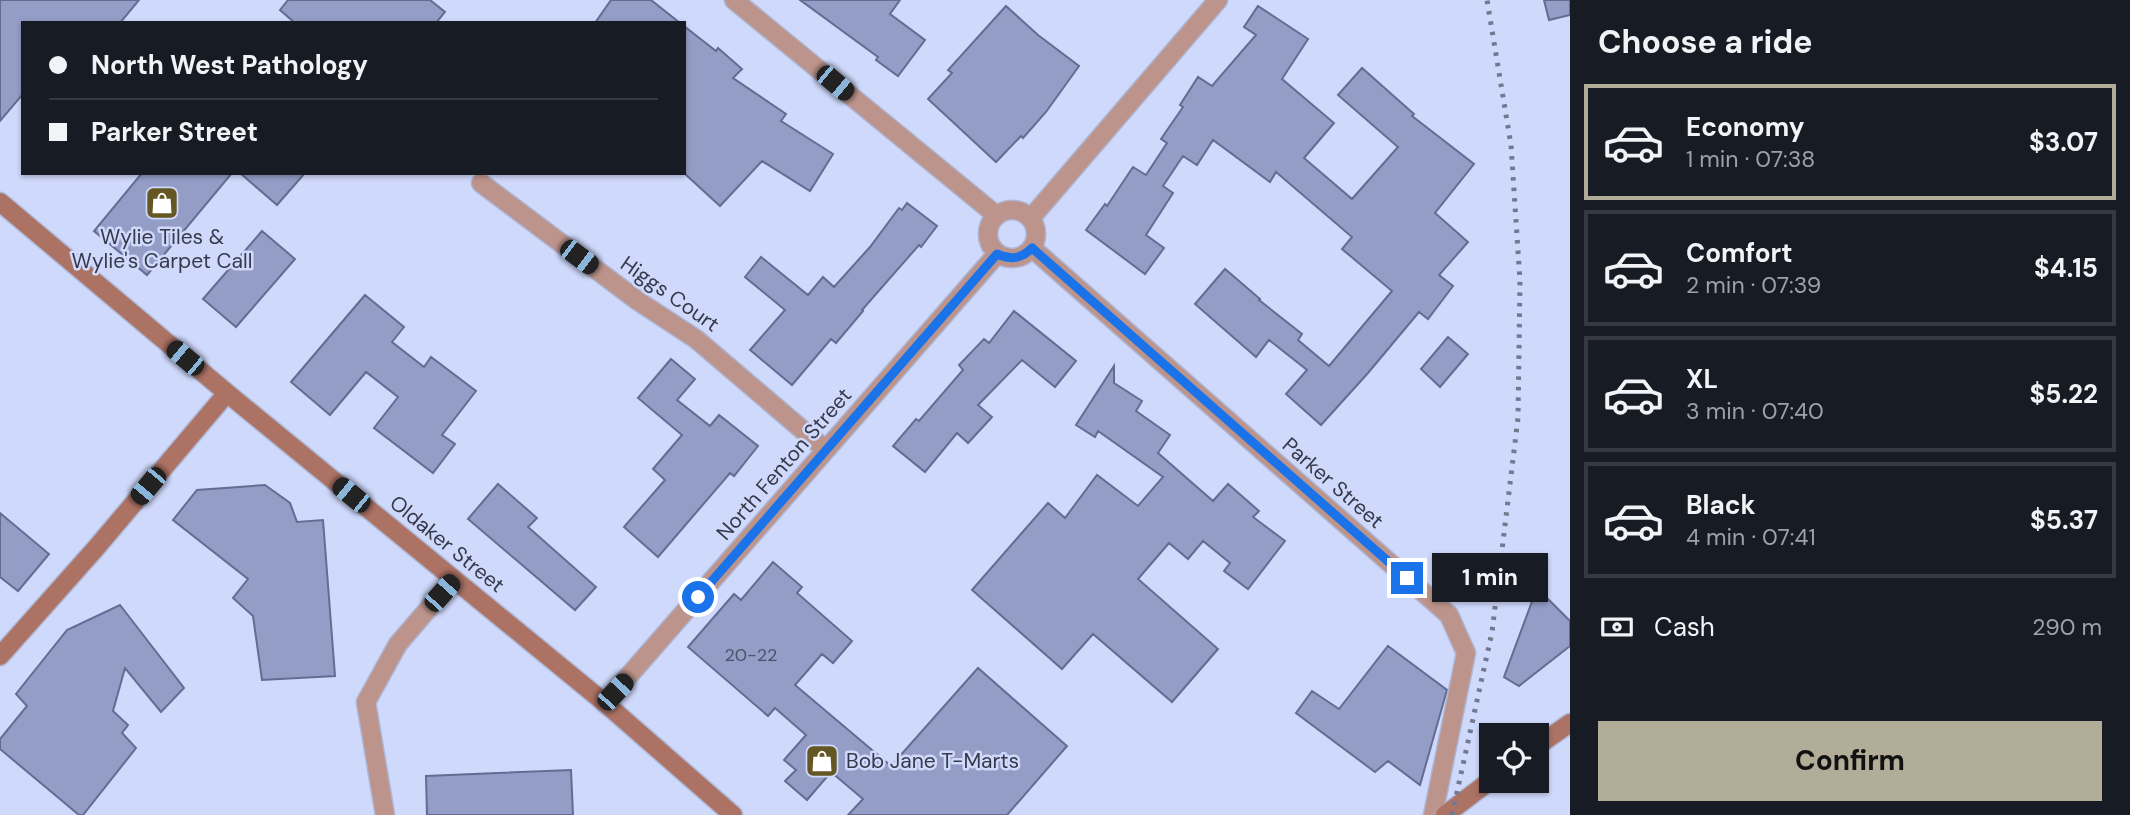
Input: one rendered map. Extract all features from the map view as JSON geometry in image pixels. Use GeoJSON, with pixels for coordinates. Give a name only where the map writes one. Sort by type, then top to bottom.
{"type":"FeatureCollection","features":[{"type":"Feature","properties":{"kind":"main road","name":"Oldaker Street"},"geometry":{"type":"LineString","coordinates":[[0,202],[227,393],[605,703],[733,815]]}},
{"type":"Feature","properties":{"kind":"main road"},"geometry":{"type":"LineString","coordinates":[[0,656],[96,548],[227,393]]}},
{"type":"Feature","properties":{"kind":"main road"},"geometry":{"type":"LineString","coordinates":[[1549,738],[1570,723]]}},
{"type":"Feature","properties":{"kind":"main road"},"geometry":{"type":"LineString","coordinates":[[1445,815],[1479,789]]}},
{"type":"Feature","properties":{"kind":"street"},"geometry":{"type":"LineString","coordinates":[[734,0],[996,215]]}},
{"type":"Feature","properties":{"kind":"street"},"geometry":{"type":"LineString","coordinates":[[1031,218],[1218,0]]}},
{"type":"Feature","properties":{"kind":"street","name":"Higgs Court"},"geometry":{"type":"LineString","coordinates":[[481,183],[638,301],[696,339],[826,450]]}},
{"type":"Feature","properties":{"kind":"street"},"geometry":{"type":"LineString","coordinates":[[1008,209],[1017,209],[1031,218],[1037,234],[1032,248],[1018,258],[997,254],[991,247],[987,230],[996,215],[1008,209]]}},
{"type":"Feature","properties":{"kind":"street","name":"Parker Street"},"geometry":{"type":"LineString","coordinates":[[1032,248],[1449,615],[1466,653],[1433,815]]}},
{"type":"Feature","properties":{"kind":"street","name":"North Fenton Street"},"geometry":{"type":"LineString","coordinates":[[605,703],[997,254]]}},
{"type":"Feature","properties":{"kind":"street"},"geometry":{"type":"LineString","coordinates":[[385,815],[366,702],[398,644],[454,579]]}},
{"type":"Feature","properties":{"kind":"building"},"geometry":{"type":"Polygon","coordinates":[[[0,0],[139,0],[122,21],[21,21],[21,96],[0,121],[0,0]]]}},
{"type":"Feature","properties":{"kind":"building"},"geometry":{"type":"Polygon","coordinates":[[[288,0],[430,0],[445,12],[438,21],[293,21],[280,10],[288,0]]]}},
{"type":"Feature","properties":{"kind":"building"},"geometry":{"type":"Polygon","coordinates":[[[611,0],[651,0],[677,21],[596,21],[611,0]]]}},
{"type":"Feature","properties":{"kind":"building"},"geometry":{"type":"Polygon","coordinates":[[[800,0],[900,0],[890,14],[925,40],[898,76],[876,60],[878,57],[800,0]]]}},
{"type":"Feature","properties":{"kind":"building"},"geometry":{"type":"Polygon","coordinates":[[[1544,0],[1570,0],[1570,15],[1549,20],[1544,0]]]}},
{"type":"Feature","properties":{"kind":"building"},"geometry":{"type":"Polygon","coordinates":[[[1006,6],[1079,66],[1046,112],[1023,138],[1021,136],[996,162],[928,99],[952,73],[948,70],[1006,6]]]}},
{"type":"Feature","properties":{"kind":"building"},"geometry":{"type":"Polygon","coordinates":[[[1258,6],[1308,39],[1282,79],[1334,123],[1304,158],[1352,199],[1398,147],[1338,95],[1362,68],[1414,114],[1412,116],[1474,164],[1435,213],[1468,242],[1439,275],[1453,286],[1428,319],[1419,312],[1321,425],[1286,394],[1307,370],[1269,340],[1256,357],[1195,304],[1225,269],[1302,334],[1298,340],[1329,366],[1392,291],[1342,249],[1352,237],[1276,172],[1270,182],[1213,140],[1197,165],[1183,156],[1163,186],[1173,193],[1146,235],[1164,248],[1145,274],[1086,230],[1105,204],[1107,206],[1133,167],[1146,175],[1167,143],[1161,139],[1183,107],[1180,105],[1198,77],[1212,86],[1256,35],[1244,27],[1258,6]]]}},
{"type":"Feature","properties":{"kind":"building"},"geometry":{"type":"Polygon","coordinates":[[[686,28],[716,51],[718,48],[742,69],[733,78],[786,114],[781,121],[833,154],[810,191],[762,161],[720,206],[686,175],[686,28]]]}},
{"type":"Feature","properties":{"kind":"building","name":"Wylie Tiles & Wylie's Carpet Call"},"geometry":{"type":"Polygon","coordinates":[[[140,175],[230,175],[147,275],[94,231],[140,175]]]}},
{"type":"Feature","properties":{"kind":"building"},"geometry":{"type":"Polygon","coordinates":[[[242,175],[303,175],[277,205],[242,175]]]}},
{"type":"Feature","properties":{"kind":"building"},"geometry":{"type":"Polygon","coordinates":[[[907,203],[937,226],[836,343],[831,339],[792,385],[750,350],[785,310],[745,277],[761,257],[808,295],[823,277],[834,287],[870,247],[899,208],[902,210],[907,203]]]}},
{"type":"Feature","properties":{"kind":"building"},"geometry":{"type":"Polygon","coordinates":[[[262,231],[295,259],[236,327],[203,299],[262,231]]]}},
{"type":"Feature","properties":{"kind":"building"},"geometry":{"type":"Polygon","coordinates":[[[365,295],[404,327],[392,342],[424,367],[431,357],[476,391],[442,435],[455,444],[433,473],[374,428],[398,397],[366,372],[330,415],[291,382],[365,295]]]}},
{"type":"Feature","properties":{"kind":"building"},"geometry":{"type":"Polygon","coordinates":[[[1014,311],[1076,361],[1055,387],[1022,360],[978,405],[992,417],[968,443],[957,433],[925,472],[893,446],[916,419],[919,421],[963,370],[959,365],[984,339],[989,343],[1014,311]]]}},
{"type":"Feature","properties":{"kind":"building"},"geometry":{"type":"Polygon","coordinates":[[[1448,337],[1468,354],[1440,387],[1421,369],[1448,337]]]}},
{"type":"Feature","properties":{"kind":"building"},"geometry":{"type":"Polygon","coordinates":[[[671,359],[695,379],[677,400],[710,426],[719,415],[758,446],[734,476],[730,473],[658,557],[624,527],[665,480],[653,469],[682,435],[638,398],[671,359]]]}},
{"type":"Feature","properties":{"kind":"building"},"geometry":{"type":"Polygon","coordinates":[[[1114,366],[1114,383],[1142,401],[1136,411],[1170,435],[1158,453],[1213,501],[1228,484],[1259,511],[1253,517],[1285,541],[1248,589],[1224,571],[1230,563],[1203,541],[1188,559],[1169,543],[1138,579],[1218,649],[1172,702],[1093,634],[1062,669],[972,590],[1048,503],[1065,518],[1097,475],[1138,506],[1163,477],[1098,431],[1095,437],[1076,425],[1114,366]]]}},
{"type":"Feature","properties":{"kind":"building"},"geometry":{"type":"Polygon","coordinates":[[[498,484],[537,518],[528,527],[596,587],[575,610],[468,519],[498,484]]]}},
{"type":"Feature","properties":{"kind":"building"},"geometry":{"type":"Polygon","coordinates":[[[265,485],[290,503],[297,522],[323,520],[335,676],[262,680],[253,616],[233,598],[248,579],[173,520],[197,490],[265,485]]]}},
{"type":"Feature","properties":{"kind":"building"},"geometry":{"type":"Polygon","coordinates":[[[0,513],[49,554],[18,591],[0,577],[0,513]]]}},
{"type":"Feature","properties":{"kind":"building"},"geometry":{"type":"Polygon","coordinates":[[[773,562],[802,587],[797,593],[852,641],[833,663],[822,654],[795,685],[891,766],[978,668],[1067,746],[1007,815],[848,815],[863,799],[831,772],[807,800],[785,781],[796,770],[784,760],[806,735],[775,708],[768,716],[688,647],[734,594],[741,600],[773,562]]]}},
{"type":"Feature","properties":{"kind":"building"},"geometry":{"type":"Polygon","coordinates":[[[1537,588],[1570,621],[1570,646],[1519,686],[1504,677],[1537,588]]]}},
{"type":"Feature","properties":{"kind":"building"},"geometry":{"type":"Polygon","coordinates":[[[120,605],[184,688],[161,712],[125,668],[113,711],[128,725],[122,733],[136,748],[83,815],[79,815],[0,749],[0,739],[27,706],[16,694],[67,630],[120,605]]]}},
{"type":"Feature","properties":{"kind":"building"},"geometry":{"type":"Polygon","coordinates":[[[1388,646],[1447,690],[1420,785],[1388,761],[1375,772],[1296,713],[1312,691],[1339,709],[1388,646]]]}},
{"type":"Feature","properties":{"kind":"building"},"geometry":{"type":"Polygon","coordinates":[[[571,770],[573,815],[427,815],[426,776],[571,770]]]}},
{"type":"Feature","properties":{"kind":"railway"},"geometry":{"type":"LineString","coordinates":[[1452,815],[1492,632],[1518,418],[1520,281],[1511,145],[1487,0]]}},
{"type":"Feature","properties":{"kind":"place","name":"Wylie Tiles & Wylie's Carpet Call"},"geometry":{"type":"Point","coordinates":[162,203]}},
{"type":"Feature","properties":{"kind":"place","name":"Bob Jane T-Marts"},"geometry":{"type":"Point","coordinates":[822,761]}},
{"type":"Feature","properties":{"kind":"route"},"geometry":{"type":"LineString","coordinates":[[698,597],[997,254],[1018,258],[1032,248],[1407,578]]}}]}
